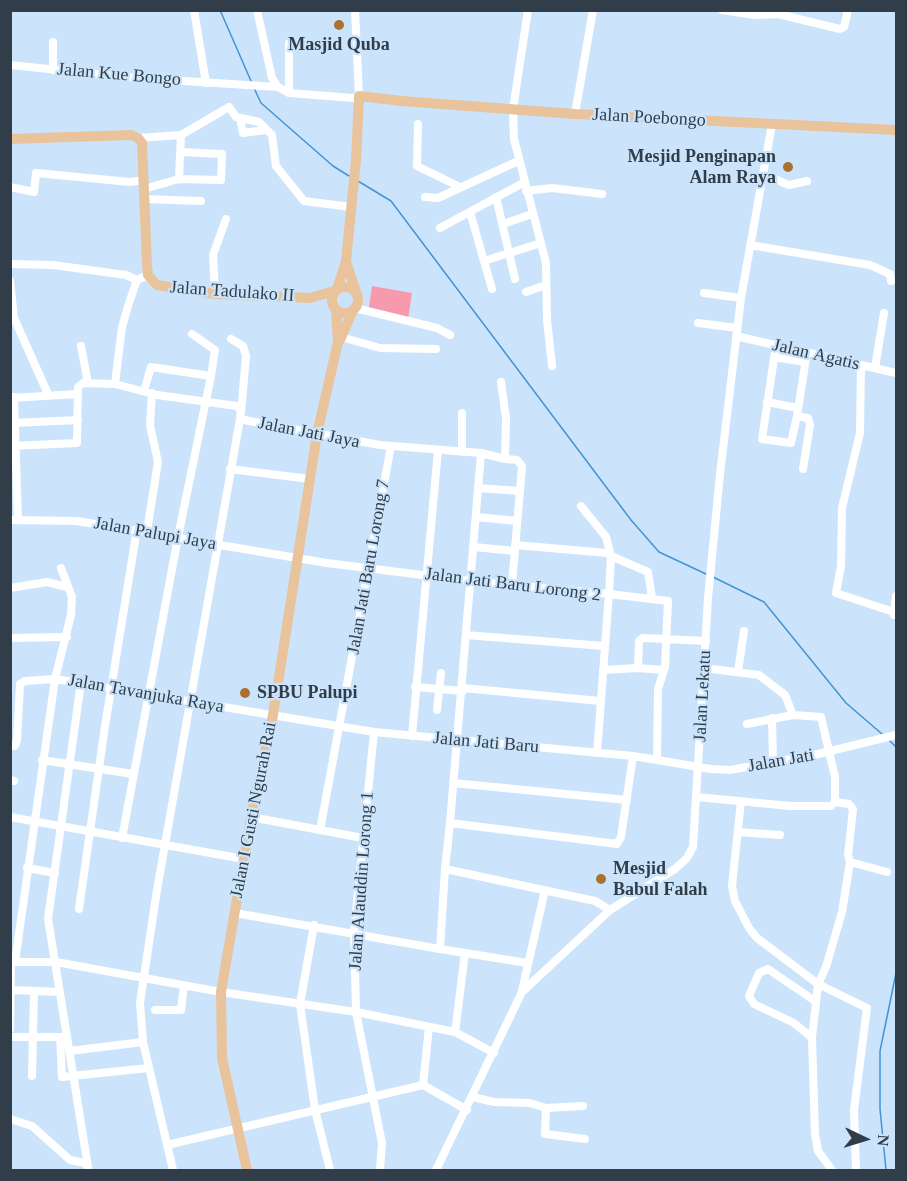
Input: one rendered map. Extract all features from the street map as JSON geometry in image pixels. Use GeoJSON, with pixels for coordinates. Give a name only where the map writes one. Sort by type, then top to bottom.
{"type":"FeatureCollection","features":[{"type":"Feature","properties":{"kind":"main road","name":"Jalan Poebongo"},"geometry":{"type":"LineString","coordinates":[[357,98],[575,114],[897,130]]}},
{"type":"Feature","properties":{"kind":"main road"},"geometry":{"type":"LineString","coordinates":[[335,309],[332,298],[346,261],[356,160],[357,98]]}},
{"type":"Feature","properties":{"kind":"main road"},"geometry":{"type":"LineString","coordinates":[[10,138],[131,135],[138,138]]}},
{"type":"Feature","properties":{"kind":"main road","name":"Jalan Tadulako II"},"geometry":{"type":"LineString","coordinates":[[138,138],[142,143],[148,275],[153,282],[162,287],[215,294],[310,298],[335,290]]}},
{"type":"Feature","properties":{"kind":"main road"},"geometry":{"type":"LineString","coordinates":[[310,298],[346,313],[354,309],[358,300],[346,261]]}},
{"type":"Feature","properties":{"kind":"main road"},"geometry":{"type":"LineString","coordinates":[[335,290],[349,287],[356,292]]}},
{"type":"Feature","properties":{"kind":"main road","name":"Jalan I Gusti Ngurah Rai"},"geometry":{"type":"LineString","coordinates":[[335,309],[339,340]]}},
{"type":"Feature","properties":{"kind":"main road","name":"Jalan I Gusti Ngurah Rai"},"geometry":{"type":"LineString","coordinates":[[247,1170],[222,1058],[221,992],[251,817],[273,715],[317,434],[339,340],[354,309]]}},
{"type":"Feature","properties":{"kind":"street"},"geometry":{"type":"LineString","coordinates":[[194,10],[206,83]]}},
{"type":"Feature","properties":{"kind":"street"},"geometry":{"type":"LineString","coordinates":[[257,10],[272,78],[278,87],[289,93],[357,98],[355,10]]}},
{"type":"Feature","properties":{"kind":"street"},"geometry":{"type":"LineString","coordinates":[[528,10],[513,109],[518,161],[546,263],[552,366]]}},
{"type":"Feature","properties":{"kind":"street"},"geometry":{"type":"LineString","coordinates":[[575,114],[593,10]]}},
{"type":"Feature","properties":{"kind":"street"},"geometry":{"type":"LineString","coordinates":[[722,10],[754,15],[779,12],[841,29],[848,10]]}},
{"type":"Feature","properties":{"kind":"street"},"geometry":{"type":"LineString","coordinates":[[53,42],[53,69]]}},
{"type":"Feature","properties":{"kind":"street"},"geometry":{"type":"LineString","coordinates":[[288,43],[289,93]]}},
{"type":"Feature","properties":{"kind":"street","name":"Jalan Kue Bongo"},"geometry":{"type":"LineString","coordinates":[[10,65],[228,85],[278,87]]}},
{"type":"Feature","properties":{"kind":"street"},"geometry":{"type":"LineString","coordinates":[[138,138],[181,135],[229,106],[240,119],[243,133],[266,130]]}},
{"type":"Feature","properties":{"kind":"street"},"geometry":{"type":"LineString","coordinates":[[240,119],[259,122],[272,135],[276,166],[304,201],[351,207]]}},
{"type":"Feature","properties":{"kind":"street"},"geometry":{"type":"LineString","coordinates":[[418,124],[417,166],[460,187]]}},
{"type":"Feature","properties":{"kind":"street","name":"Jalan Lekatu"},"geometry":{"type":"LineString","coordinates":[[436,1170],[467,1110],[522,992],[610,910],[675,869],[687,858],[693,847],[712,553],[736,332],[771,124]]}},
{"type":"Feature","properties":{"kind":"street"},"geometry":{"type":"LineString","coordinates":[[179,179],[181,135]]}},
{"type":"Feature","properties":{"kind":"street"},"geometry":{"type":"LineString","coordinates":[[144,189],[179,179],[221,180],[222,154],[182,152]]}},
{"type":"Feature","properties":{"kind":"street"},"geometry":{"type":"LineString","coordinates":[[425,197],[438,198],[518,161]]}},
{"type":"Feature","properties":{"kind":"street"},"geometry":{"type":"LineString","coordinates":[[10,187],[34,192],[36,173],[130,182],[144,189],[201,201]]}},
{"type":"Feature","properties":{"kind":"street"},"geometry":{"type":"LineString","coordinates":[[762,174],[789,185],[807,181]]}},
{"type":"Feature","properties":{"kind":"street"},"geometry":{"type":"LineString","coordinates":[[441,228],[496,197],[524,187],[602,194]]}},
{"type":"Feature","properties":{"kind":"street"},"geometry":{"type":"LineString","coordinates":[[496,197],[515,279]]}},
{"type":"Feature","properties":{"kind":"street"},"geometry":{"type":"LineString","coordinates":[[470,212],[492,289]]}},
{"type":"Feature","properties":{"kind":"street"},"geometry":{"type":"LineString","coordinates":[[503,225],[532,214]]}},
{"type":"Feature","properties":{"kind":"street"},"geometry":{"type":"LineString","coordinates":[[215,294],[213,255],[226,219]]}},
{"type":"Feature","properties":{"kind":"street"},"geometry":{"type":"LineString","coordinates":[[484,261],[541,243]]}},
{"type":"Feature","properties":{"kind":"street"},"geometry":{"type":"LineString","coordinates":[[750,246],[870,265],[890,274],[891,281]]}},
{"type":"Feature","properties":{"kind":"street"},"geometry":{"type":"LineString","coordinates":[[10,264],[53,265],[133,277],[137,280]]}},
{"type":"Feature","properties":{"kind":"street"},"geometry":{"type":"LineString","coordinates":[[115,384],[122,327],[137,280],[148,275]]}},
{"type":"Feature","properties":{"kind":"street"},"geometry":{"type":"LineString","coordinates":[[10,281],[15,318],[48,394]]}},
{"type":"Feature","properties":{"kind":"street"},"geometry":{"type":"LineString","coordinates":[[526,292],[546,285]]}},
{"type":"Feature","properties":{"kind":"street"},"geometry":{"type":"LineString","coordinates":[[704,293],[741,298]]}},
{"type":"Feature","properties":{"kind":"street"},"geometry":{"type":"LineString","coordinates":[[354,309],[437,327],[450,335]]}},
{"type":"Feature","properties":{"kind":"street"},"geometry":{"type":"LineString","coordinates":[[874,368],[884,313]]}},
{"type":"Feature","properties":{"kind":"street","name":"Jalan Agatis"},"geometry":{"type":"LineString","coordinates":[[698,323],[776,345],[896,371]]}},
{"type":"Feature","properties":{"kind":"street"},"geometry":{"type":"LineString","coordinates":[[122,837],[178,537],[216,353],[214,347],[192,334]]}},
{"type":"Feature","properties":{"kind":"street"},"geometry":{"type":"LineString","coordinates":[[173,1170],[143,1042],[140,1015],[143,977],[216,545],[241,416],[246,356],[243,346],[231,339]]}},
{"type":"Feature","properties":{"kind":"street"},"geometry":{"type":"LineString","coordinates":[[339,340],[380,348],[436,350]]}},
{"type":"Feature","properties":{"kind":"street"},"geometry":{"type":"LineString","coordinates":[[776,345],[762,440],[791,443],[807,352]]}},
{"type":"Feature","properties":{"kind":"street"},"geometry":{"type":"LineString","coordinates":[[13,446],[75,444],[78,438],[79,385],[88,383],[81,346]]}},
{"type":"Feature","properties":{"kind":"street"},"geometry":{"type":"LineString","coordinates":[[774,357],[805,362]]}},
{"type":"Feature","properties":{"kind":"street"},"geometry":{"type":"LineString","coordinates":[[861,365],[860,433],[843,508],[841,566],[836,593],[894,613],[897,596]]}},
{"type":"Feature","properties":{"kind":"street"},"geometry":{"type":"LineString","coordinates":[[147,531],[158,462],[150,425],[148,392],[151,367],[211,376]]}},
{"type":"Feature","properties":{"kind":"street"},"geometry":{"type":"LineString","coordinates":[[501,382],[506,417],[505,459],[518,461],[522,465],[512,585]]}},
{"type":"Feature","properties":{"kind":"street","name":"Jalan Jati Jaya"},"geometry":{"type":"LineString","coordinates":[[88,383],[115,384],[148,392],[206,399],[237,406],[241,416],[317,434],[391,446],[481,453],[505,459]]}},
{"type":"Feature","properties":{"kind":"street"},"geometry":{"type":"LineString","coordinates":[[14,520],[12,397],[78,394]]}},
{"type":"Feature","properties":{"kind":"street"},"geometry":{"type":"LineString","coordinates":[[766,402],[797,412],[810,422],[802,469]]}},
{"type":"Feature","properties":{"kind":"street"},"geometry":{"type":"LineString","coordinates":[[462,413],[462,452]]}},
{"type":"Feature","properties":{"kind":"street"},"geometry":{"type":"LineString","coordinates":[[13,423],[78,420]]}},
{"type":"Feature","properties":{"kind":"street","name":"Jalan Jati Baru Lorong 7"},"geometry":{"type":"LineString","coordinates":[[320,830],[391,446]]}},
{"type":"Feature","properties":{"kind":"street"},"geometry":{"type":"LineString","coordinates":[[412,736],[438,450]]}},
{"type":"Feature","properties":{"kind":"street"},"geometry":{"type":"LineString","coordinates":[[440,948],[481,453]]}},
{"type":"Feature","properties":{"kind":"street"},"geometry":{"type":"LineString","coordinates":[[230,470],[310,479]]}},
{"type":"Feature","properties":{"kind":"street"},"geometry":{"type":"LineString","coordinates":[[478,488],[520,491]]}},
{"type":"Feature","properties":{"kind":"street"},"geometry":{"type":"LineString","coordinates":[[581,506],[606,537],[611,556],[609,594],[666,600],[669,606],[664,670],[658,689],[657,759]]}},
{"type":"Feature","properties":{"kind":"street"},"geometry":{"type":"LineString","coordinates":[[476,517],[517,521]]}},
{"type":"Feature","properties":{"kind":"street","name":"Jalan Palupi Jaya"},"geometry":{"type":"LineString","coordinates":[[14,520],[77,521],[147,531],[298,559]]}},
{"type":"Feature","properties":{"kind":"street"},"geometry":{"type":"LineString","coordinates":[[79,909],[98,768],[137,530]]}},
{"type":"Feature","properties":{"kind":"street"},"geometry":{"type":"LineString","coordinates":[[474,547],[604,552],[648,572],[652,598]]}},
{"type":"Feature","properties":{"kind":"street","name":"Jalan Jati Baru Lorong 2"},"geometry":{"type":"LineString","coordinates":[[298,559],[470,581],[609,594],[597,753]]}},
{"type":"Feature","properties":{"kind":"street"},"geometry":{"type":"LineString","coordinates":[[10,1029],[12,962],[55,679],[67,637],[73,602],[61,568]]}},
{"type":"Feature","properties":{"kind":"street"},"geometry":{"type":"LineString","coordinates":[[10,588],[48,582],[66,587]]}},
{"type":"Feature","properties":{"kind":"street"},"geometry":{"type":"LineString","coordinates":[[738,672],[744,631]]}},
{"type":"Feature","properties":{"kind":"street"},"geometry":{"type":"LineString","coordinates":[[466,635],[604,646]]}},
{"type":"Feature","properties":{"kind":"street"},"geometry":{"type":"LineString","coordinates":[[10,638],[67,637]]}},
{"type":"Feature","properties":{"kind":"street"},"geometry":{"type":"LineString","coordinates":[[638,668],[639,639],[667,637],[706,640]]}},
{"type":"Feature","properties":{"kind":"street"},"geometry":{"type":"LineString","coordinates":[[603,670],[638,668],[664,670]]}},
{"type":"Feature","properties":{"kind":"street"},"geometry":{"type":"LineString","coordinates":[[704,668],[759,675],[783,693],[793,715]]}},
{"type":"Feature","properties":{"kind":"street"},"geometry":{"type":"LineString","coordinates":[[437,710],[441,673]]}},
{"type":"Feature","properties":{"kind":"street","name":"Jalan Tavanjuka Raya"},"geometry":{"type":"LineString","coordinates":[[10,746],[15,746],[17,740],[20,684],[25,681],[55,679],[81,682],[273,715]]}},
{"type":"Feature","properties":{"kind":"street"},"geometry":{"type":"LineString","coordinates":[[81,682],[48,920],[56,962],[64,1037],[60,1075],[73,1077],[149,1068]]}},
{"type":"Feature","properties":{"kind":"street"},"geometry":{"type":"LineString","coordinates":[[415,687],[600,701]]}},
{"type":"Feature","properties":{"kind":"street","name":"Jalan Jati Baru"},"geometry":{"type":"LineString","coordinates":[[273,715],[374,732],[633,756],[700,765]]}},
{"type":"Feature","properties":{"kind":"street"},"geometry":{"type":"LineString","coordinates":[[697,797],[790,806],[831,806],[835,802],[835,777],[821,717],[793,715],[747,724]]}},
{"type":"Feature","properties":{"kind":"street"},"geometry":{"type":"LineString","coordinates":[[772,718],[773,762]]}},
{"type":"Feature","properties":{"kind":"street","name":"Jalan Alauddin Lorong 1"},"geometry":{"type":"LineString","coordinates":[[374,732],[354,932],[356,1012],[382,1143],[380,1170]]}},
{"type":"Feature","properties":{"kind":"street","name":"Jalan Jati"},"geometry":{"type":"LineString","coordinates":[[700,765],[711,769],[730,770],[830,752],[861,742],[897,735]]}},
{"type":"Feature","properties":{"kind":"street"},"geometry":{"type":"LineString","coordinates":[[450,823],[614,844],[620,840],[633,756]]}},
{"type":"Feature","properties":{"kind":"street"},"geometry":{"type":"LineString","coordinates":[[42,760],[133,774]]}},
{"type":"Feature","properties":{"kind":"street"},"geometry":{"type":"LineString","coordinates":[[699,778],[711,769]]}},
{"type":"Feature","properties":{"kind":"street"},"geometry":{"type":"LineString","coordinates":[[453,783],[627,800]]}},
{"type":"Feature","properties":{"kind":"street"},"geometry":{"type":"LineString","coordinates":[[741,801],[732,877],[735,901],[753,935],[818,984],[867,1008],[854,1110],[856,1170]]}},
{"type":"Feature","properties":{"kind":"street"},"geometry":{"type":"LineString","coordinates":[[832,1170],[818,1150],[815,1134],[812,1038],[818,984],[826,967],[842,912],[850,862],[848,855],[853,809],[849,804],[835,802]]}},
{"type":"Feature","properties":{"kind":"street"},"geometry":{"type":"LineString","coordinates":[[10,817],[165,847],[244,859]]}},
{"type":"Feature","properties":{"kind":"street"},"geometry":{"type":"LineString","coordinates":[[251,817],[363,838]]}},
{"type":"Feature","properties":{"kind":"street"},"geometry":{"type":"LineString","coordinates":[[738,832],[780,835]]}},
{"type":"Feature","properties":{"kind":"street"},"geometry":{"type":"LineString","coordinates":[[850,862],[887,872]]}},
{"type":"Feature","properties":{"kind":"street"},"geometry":{"type":"LineString","coordinates":[[27,868],[55,873]]}},
{"type":"Feature","properties":{"kind":"street"},"geometry":{"type":"LineString","coordinates":[[445,869],[595,901],[610,910]]}},
{"type":"Feature","properties":{"kind":"street"},"geometry":{"type":"LineString","coordinates":[[522,992],[545,890]]}},
{"type":"Feature","properties":{"kind":"street"},"geometry":{"type":"LineString","coordinates":[[235,913],[527,963]]}},
{"type":"Feature","properties":{"kind":"street"},"geometry":{"type":"LineString","coordinates":[[314,926],[300,1004],[315,1110],[330,1170]]}},
{"type":"Feature","properties":{"kind":"street"},"geometry":{"type":"LineString","coordinates":[[455,1032],[465,953]]}},
{"type":"Feature","properties":{"kind":"street"},"geometry":{"type":"LineString","coordinates":[[776,974],[784,959]]}},
{"type":"Feature","properties":{"kind":"street"},"geometry":{"type":"LineString","coordinates":[[12,962],[56,962],[221,992],[356,1012],[455,1032],[494,1053]]}},
{"type":"Feature","properties":{"kind":"street"},"geometry":{"type":"LineString","coordinates":[[812,1038],[794,1023],[750,1001],[749,993],[759,973],[768,969],[815,1001]]}},
{"type":"Feature","properties":{"kind":"street"},"geometry":{"type":"LineString","coordinates":[[155,1010],[181,1010],[184,985]]}},
{"type":"Feature","properties":{"kind":"street"},"geometry":{"type":"LineString","coordinates":[[12,990],[60,992]]}},
{"type":"Feature","properties":{"kind":"street"},"geometry":{"type":"LineString","coordinates":[[32,1076],[34,991]]}},
{"type":"Feature","properties":{"kind":"street"},"geometry":{"type":"LineString","coordinates":[[423,1085],[429,1027]]}},
{"type":"Feature","properties":{"kind":"street"},"geometry":{"type":"LineString","coordinates":[[10,1037],[64,1037]]}},
{"type":"Feature","properties":{"kind":"street"},"geometry":{"type":"LineString","coordinates":[[64,1037],[70,1051],[88,1169]]}},
{"type":"Feature","properties":{"kind":"street"},"geometry":{"type":"LineString","coordinates":[[70,1051],[143,1042]]}},
{"type":"Feature","properties":{"kind":"street"},"geometry":{"type":"LineString","coordinates":[[166,1145],[423,1085],[467,1110]]}},
{"type":"Feature","properties":{"kind":"street"},"geometry":{"type":"LineString","coordinates":[[473,1096],[494,1102],[530,1103],[546,1108],[583,1106]]}},
{"type":"Feature","properties":{"kind":"street"},"geometry":{"type":"LineString","coordinates":[[546,1108],[546,1134],[585,1139]]}},
{"type":"Feature","properties":{"kind":"street"},"geometry":{"type":"LineString","coordinates":[[10,1119],[32,1126],[70,1160],[85,1163],[88,1169]]}},
{"type":"Feature","properties":{"kind":"shaded area"},"geometry":{"type":"Polygon","coordinates":[[[372,286],[412,293],[408,319],[368,313],[372,286]]]}},
{"type":"Feature","properties":{"kind":"waterway"},"geometry":{"type":"LineString","coordinates":[[220,10],[251,81]]}},
{"type":"Feature","properties":{"kind":"waterway"},"geometry":{"type":"LineString","coordinates":[[254,88],[261,103],[333,166],[349,176]]}},
{"type":"Feature","properties":{"kind":"waterway"},"geometry":{"type":"LineString","coordinates":[[358,181],[391,201],[631,520],[659,552],[706,574]]}},
{"type":"Feature","properties":{"kind":"waterway"},"geometry":{"type":"LineString","coordinates":[[713,577],[764,602],[846,703],[882,734]]}},
{"type":"Feature","properties":{"kind":"waterway"},"geometry":{"type":"LineString","coordinates":[[888,739],[896,747]]}},
{"type":"Feature","properties":{"kind":"waterway"},"geometry":{"type":"LineString","coordinates":[[886,1170],[880,1109],[880,1051],[896,973]]}},
{"type":"Feature","properties":{"kind":"place","name":"Masjid Quba"},"geometry":{"type":"Point","coordinates":[339,25]}},
{"type":"Feature","properties":{"kind":"place","name":"Mesjid Penginapan Alam Raya"},"geometry":{"type":"Point","coordinates":[788,167]}},
{"type":"Feature","properties":{"kind":"place","name":"SPBU Palupi"},"geometry":{"type":"Point","coordinates":[245,693]}},
{"type":"Feature","properties":{"kind":"place","name":"Mesjid Babul Falah"},"geometry":{"type":"Point","coordinates":[601,879]}}]}
